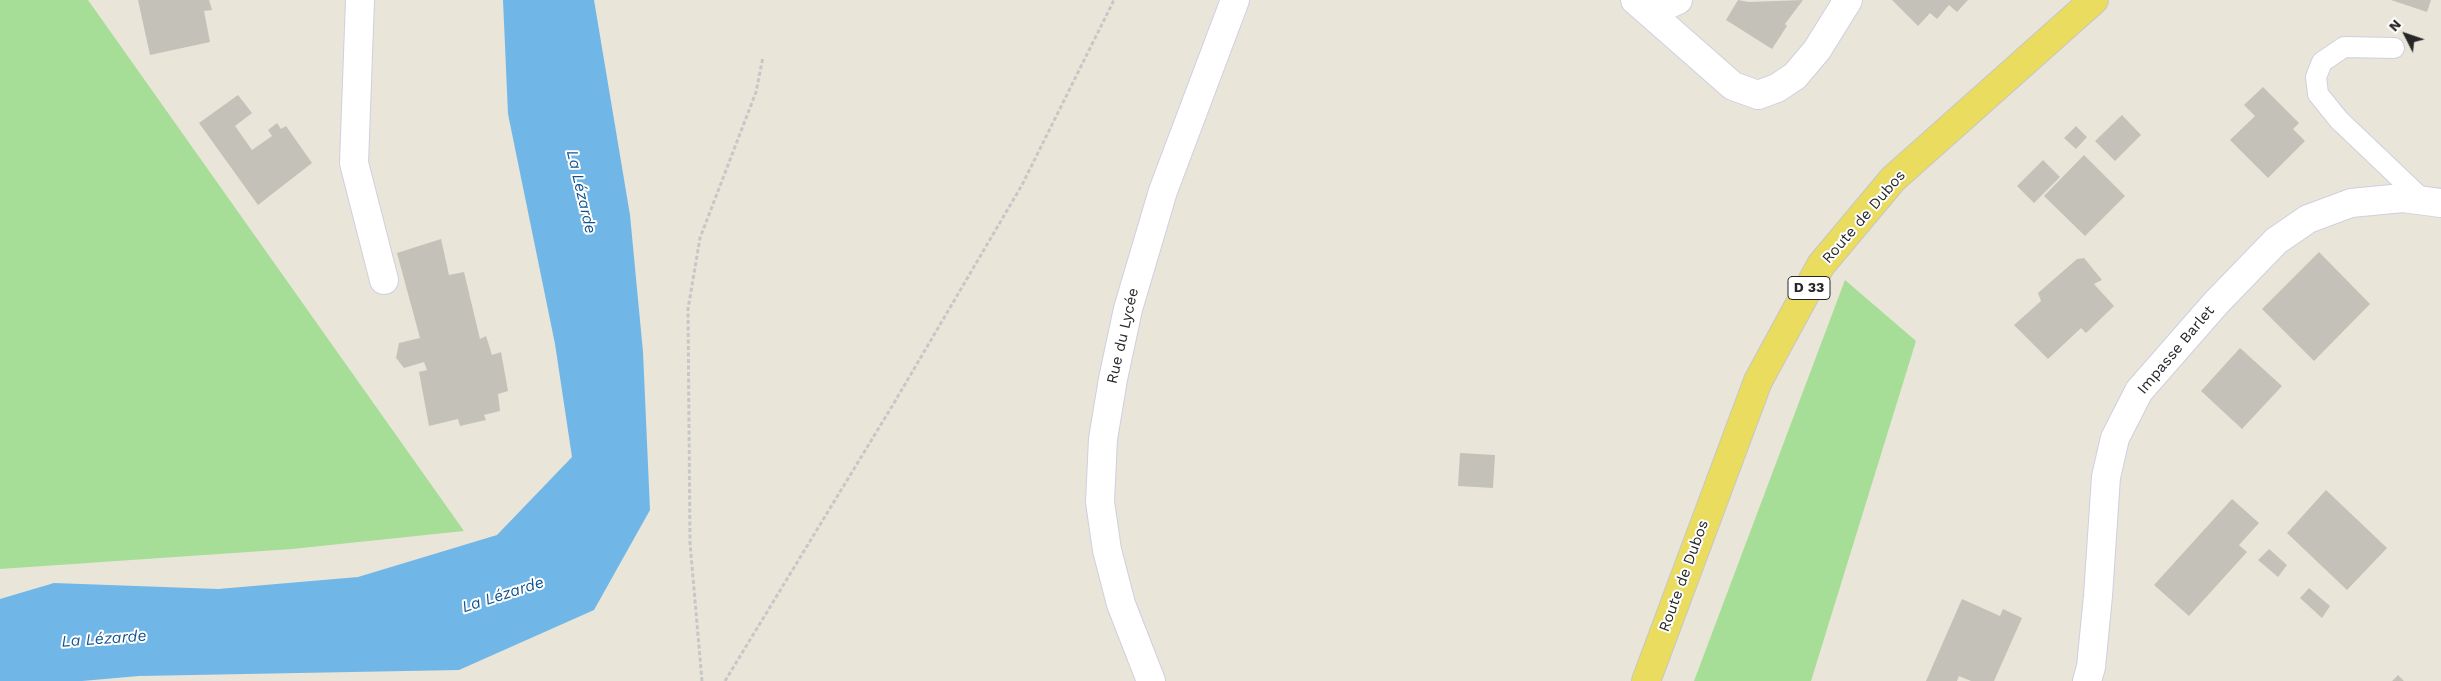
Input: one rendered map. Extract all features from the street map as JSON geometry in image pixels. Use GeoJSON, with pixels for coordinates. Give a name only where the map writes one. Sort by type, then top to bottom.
{"type":"FeatureCollection","features":[{"type":"Feature","properties":{"kind":"main road","name":"Route de Dubos"},"geometry":{"type":"LineString","coordinates":[[1645,675],[1758,381],[1821,265],[1893,179],[2094,0]]}},
{"type":"Feature","properties":{"kind":"street"},"geometry":{"type":"LineString","coordinates":[[360,0],[354,163],[384,280]]}},
{"type":"Feature","properties":{"kind":"street","name":"Rue du Lycée"},"geometry":{"type":"LineString","coordinates":[[1151,681],[1121,604],[1107,550],[1100,502],[1103,439],[1113,379],[1128,310],[1163,191],[1235,0]]}},
{"type":"Feature","properties":{"kind":"street"},"geometry":{"type":"LineString","coordinates":[[1643,7],[1678,0]]}},
{"type":"Feature","properties":{"kind":"street"},"geometry":{"type":"LineString","coordinates":[[1643,7],[1733,86],[1758,95],[1777,88],[1795,76],[1817,50],[1848,0]]}},
{"type":"Feature","properties":{"kind":"street","name":"Impasse Barlet"},"geometry":{"type":"LineString","coordinates":[[2087,681],[2091,666],[2098,596],[2106,477],[2115,438],[2139,391],[2216,303],[2276,241],[2308,219],[2350,203],[2403,198],[2432,201]]}},
{"type":"Feature","properties":{"kind":"lane"},"geometry":{"type":"LineString","coordinates":[[2394,48],[2344,47],[2322,62],[2316,77],[2318,94],[2339,120],[2432,201]]}},
{"type":"Feature","properties":{"kind":"path"},"geometry":{"type":"LineString","coordinates":[[725,681],[894,403],[1022,185],[1114,0]]}},
{"type":"Feature","properties":{"kind":"path"},"geometry":{"type":"LineString","coordinates":[[702,681],[690,543],[688,309],[700,238],[756,92],[763,57]]}},
{"type":"Feature","properties":{"kind":"green space"},"geometry":{"type":"Polygon","coordinates":[[[0,0],[88,0],[464,531],[292,549],[0,569],[0,0]]]}},
{"type":"Feature","properties":{"kind":"green space"},"geometry":{"type":"Polygon","coordinates":[[[1845,280],[1916,341],[1811,681],[1694,681],[1845,280]]]}},
{"type":"Feature","properties":{"kind":"water","name":"La Lézarde"},"geometry":{"type":"Polygon","coordinates":[[[503,0],[594,0],[630,215],[643,352],[650,510],[594,610],[459,670],[139,676],[82,681],[0,681],[0,599],[54,583],[218,589],[358,577],[497,535],[572,457],[555,344],[508,114],[503,0]]]}},
{"type":"Feature","properties":{"kind":"building"},"geometry":{"type":"Polygon","coordinates":[[[138,0],[209,0],[212,10],[204,11],[210,42],[150,55],[138,0]]]}},
{"type":"Feature","properties":{"kind":"building"},"geometry":{"type":"Polygon","coordinates":[[[1738,0],[1749,2],[1803,0],[1785,24],[1787,26],[1772,49],[1726,20],[1738,0]]]}},
{"type":"Feature","properties":{"kind":"building"},"geometry":{"type":"Polygon","coordinates":[[[1892,0],[1968,0],[1957,12],[1949,5],[1937,19],[1930,13],[1918,26],[1892,0]]]}},
{"type":"Feature","properties":{"kind":"building"},"geometry":{"type":"Polygon","coordinates":[[[2391,0],[2431,0],[2427,12],[2391,0]]]}},
{"type":"Feature","properties":{"kind":"building"},"geometry":{"type":"Polygon","coordinates":[[[2263,87],[2299,123],[2293,129],[2305,141],[2268,178],[2230,140],[2255,116],[2244,105],[2263,87]]]}},
{"type":"Feature","properties":{"kind":"building"},"geometry":{"type":"Polygon","coordinates":[[[238,95],[252,113],[235,126],[252,150],[272,136],[268,130],[277,123],[281,129],[286,126],[312,163],[258,205],[199,123],[238,95]]]}},
{"type":"Feature","properties":{"kind":"building"},"geometry":{"type":"Polygon","coordinates":[[[2122,115],[2141,135],[2115,161],[2095,141],[2122,115]]]}},
{"type":"Feature","properties":{"kind":"building"},"geometry":{"type":"Polygon","coordinates":[[[2076,126],[2087,137],[2076,149],[2064,138],[2076,126]]]}},
{"type":"Feature","properties":{"kind":"building"},"geometry":{"type":"Polygon","coordinates":[[[2084,155],[2125,196],[2085,236],[2044,196],[2084,155]]]}},
{"type":"Feature","properties":{"kind":"building"},"geometry":{"type":"Polygon","coordinates":[[[2043,160],[2060,177],[2034,203],[2017,186],[2043,160]]]}},
{"type":"Feature","properties":{"kind":"building"},"geometry":{"type":"Polygon","coordinates":[[[441,239],[449,275],[464,272],[480,339],[486,336],[492,355],[501,352],[508,391],[498,394],[500,411],[484,415],[486,420],[460,426],[458,419],[429,426],[419,372],[427,370],[424,362],[404,368],[396,358],[399,343],[420,338],[397,253],[441,239]]]}},
{"type":"Feature","properties":{"kind":"building"},"geometry":{"type":"Polygon","coordinates":[[[2319,252],[2370,304],[2314,361],[2262,309],[2319,252]]]}},
{"type":"Feature","properties":{"kind":"building"},"geometry":{"type":"Polygon","coordinates":[[[2084,258],[2102,280],[2094,284],[2114,306],[2086,333],[2081,328],[2048,359],[2014,325],[2041,301],[2038,293],[2077,259],[2084,258]]]}},
{"type":"Feature","properties":{"kind":"building"},"geometry":{"type":"Polygon","coordinates":[[[2240,348],[2282,386],[2242,429],[2201,391],[2240,348]]]}},
{"type":"Feature","properties":{"kind":"building"},"geometry":{"type":"Polygon","coordinates":[[[1460,453],[1495,455],[1493,488],[1458,486],[1460,453]]]}},
{"type":"Feature","properties":{"kind":"building"},"geometry":{"type":"Polygon","coordinates":[[[2326,490],[2387,548],[2347,590],[2287,533],[2326,490]]]}},
{"type":"Feature","properties":{"kind":"building"},"geometry":{"type":"Polygon","coordinates":[[[2232,499],[2259,523],[2239,545],[2247,552],[2189,616],[2154,585],[2232,499]]]}},
{"type":"Feature","properties":{"kind":"building"},"geometry":{"type":"Polygon","coordinates":[[[2269,549],[2287,565],[2278,577],[2258,560],[2269,549]]]}},
{"type":"Feature","properties":{"kind":"building"},"geometry":{"type":"Polygon","coordinates":[[[2309,588],[2330,606],[2322,618],[2300,598],[2309,588]]]}},
{"type":"Feature","properties":{"kind":"building"},"geometry":{"type":"Polygon","coordinates":[[[1962,599],[2000,616],[2003,609],[2022,618],[1994,681],[1971,681],[1959,676],[1957,681],[1926,681],[1962,599]]]}},
{"type":"Feature","properties":{"kind":"building"},"geometry":{"type":"Polygon","coordinates":[[[2398,675],[2404,681],[2392,681],[2398,675]]]}}]}
